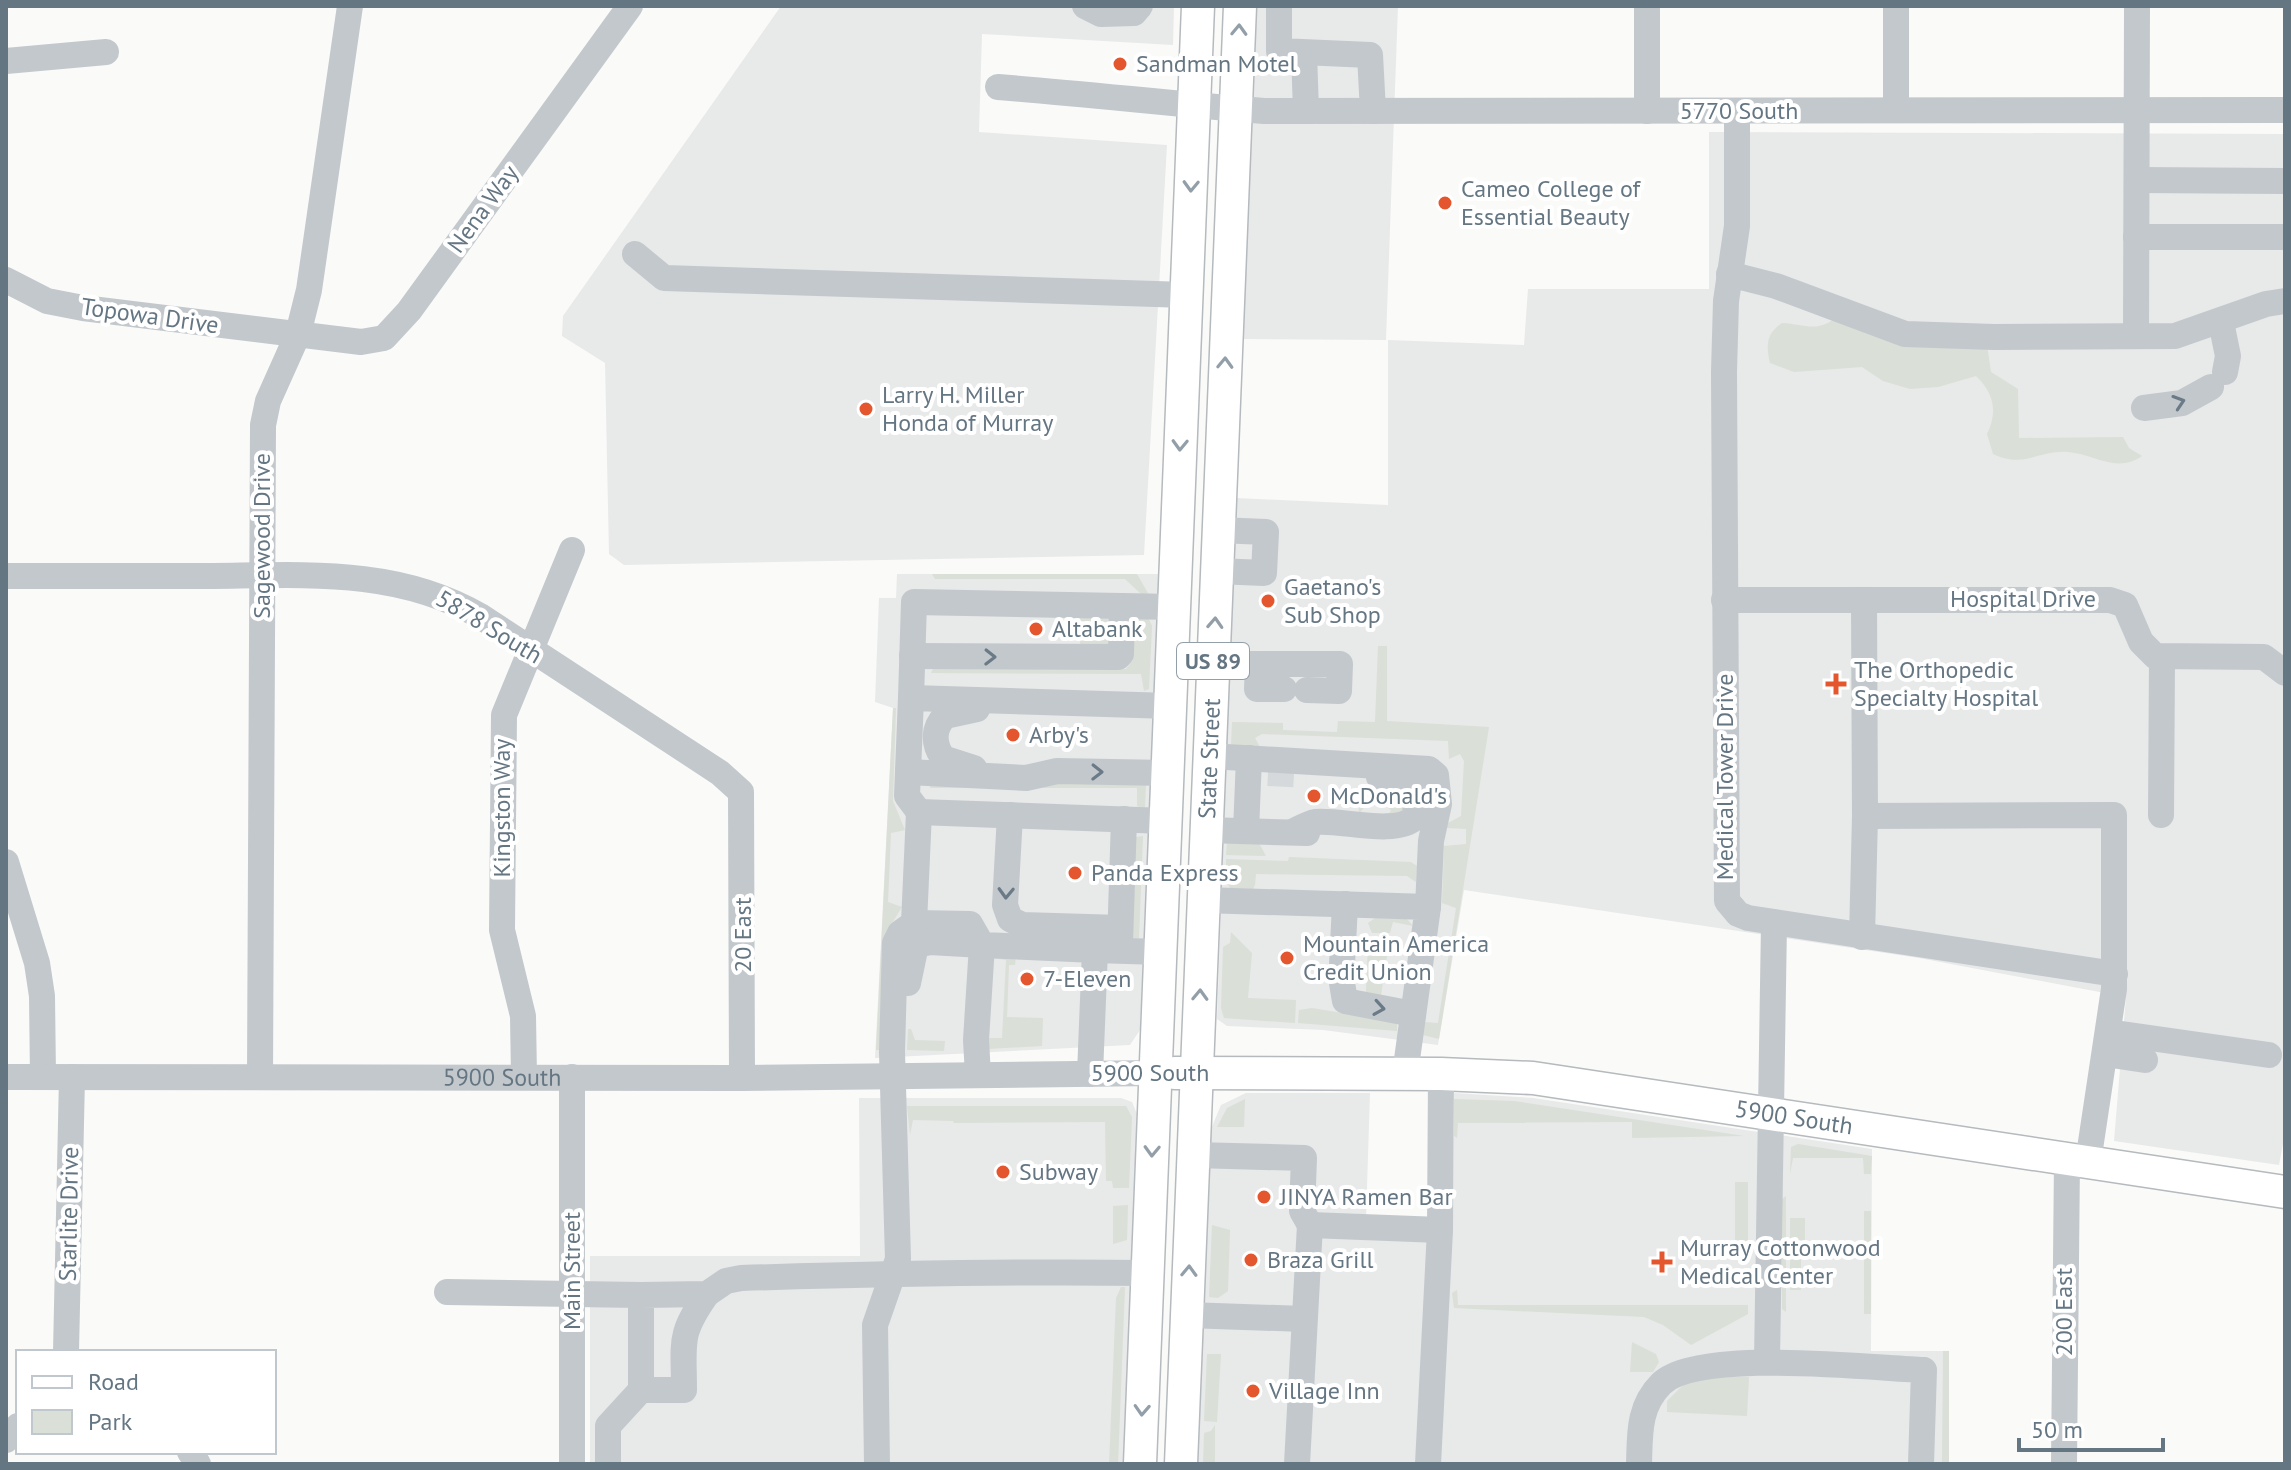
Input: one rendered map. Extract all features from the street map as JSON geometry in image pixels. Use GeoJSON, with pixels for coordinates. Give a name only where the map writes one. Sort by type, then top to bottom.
{"type":"FeatureCollection","features":[{"type":"Feature","properties":{"kind":"main road","name":"State Street"},"geometry":{"type":"LineString","coordinates":[[1140,1464],[1198,6]]}},
{"type":"Feature","properties":{"kind":"main road","name":"State Street"},"geometry":{"type":"LineString","coordinates":[[1181,1464],[1240,6]]}},
{"type":"Feature","properties":{"kind":"main road","name":"5900 South"},"geometry":{"type":"LineString","coordinates":[[1156,1073],[1441,1074],[1533,1078],[2285,1192]]}},
{"type":"Feature","properties":{"kind":"street","name":"Sagewood Drive"},"geometry":{"type":"LineString","coordinates":[[260,1077],[263,425],[268,401],[298,334],[309,290],[350,6]]}},
{"type":"Feature","properties":{"kind":"street","name":"Nena Way"},"geometry":{"type":"LineString","coordinates":[[298,334],[361,342],[384,338],[392,331],[630,6]]}},
{"type":"Feature","properties":{"kind":"street"},"geometry":{"type":"LineString","coordinates":[[1085,6],[1101,14],[1134,13],[1140,6]]}},
{"type":"Feature","properties":{"kind":"street"},"geometry":{"type":"LineString","coordinates":[[1279,6],[1279,51],[1370,55],[1373,111]]}},
{"type":"Feature","properties":{"kind":"street"},"geometry":{"type":"LineString","coordinates":[[1647,6],[1647,111]]}},
{"type":"Feature","properties":{"kind":"street"},"geometry":{"type":"LineString","coordinates":[[1896,6],[1896,110]]}},
{"type":"Feature","properties":{"kind":"street"},"geometry":{"type":"LineString","coordinates":[[2136,336],[2137,6]]}},
{"type":"Feature","properties":{"kind":"street"},"geometry":{"type":"LineString","coordinates":[[6,61],[106,52]]}},
{"type":"Feature","properties":{"kind":"street"},"geometry":{"type":"LineString","coordinates":[[1304,53],[1306,111]]}},
{"type":"Feature","properties":{"kind":"street","name":"5770 South"},"geometry":{"type":"LineString","coordinates":[[998,87],[1158,99],[1194,108],[1306,111],[2285,110]]}},
{"type":"Feature","properties":{"kind":"street","name":"Medical Tower Drive"},"geometry":{"type":"LineString","coordinates":[[1737,111],[1737,226],[1729,274],[1724,342],[1725,896],[1738,914],[1774,923],[2115,974]]}},
{"type":"Feature","properties":{"kind":"street"},"geometry":{"type":"LineString","coordinates":[[2137,180],[2285,181]]}},
{"type":"Feature","properties":{"kind":"street"},"geometry":{"type":"LineString","coordinates":[[2136,237],[2285,237]]}},
{"type":"Feature","properties":{"kind":"street"},"geometry":{"type":"LineString","coordinates":[[635,254],[664,278],[1186,295]]}},
{"type":"Feature","properties":{"kind":"street"},"geometry":{"type":"LineString","coordinates":[[1729,274],[1776,286],[1905,334],[2175,336],[2266,304],[2285,301]]}},
{"type":"Feature","properties":{"kind":"street","name":"Topowa Drive"},"geometry":{"type":"LineString","coordinates":[[6,280],[47,301],[83,308],[298,334]]}},
{"type":"Feature","properties":{"kind":"street"},"geometry":{"type":"LineString","coordinates":[[2144,408],[2182,403],[2218,380],[2228,356],[2221,322]]}},
{"type":"Feature","properties":{"kind":"street"},"geometry":{"type":"LineString","coordinates":[[1217,571],[1264,573],[1266,532],[1218,530]]}},
{"type":"Feature","properties":{"kind":"street","name":"Kingston Way"},"geometry":{"type":"LineString","coordinates":[[524,1077],[523,1016],[502,930],[504,715],[572,550]]}},
{"type":"Feature","properties":{"kind":"street","name":"5878 South"},"geometry":{"type":"LineString","coordinates":[[6,576],[359,577],[419,587],[453,600],[720,773],[741,792]]}},
{"type":"Feature","properties":{"kind":"street","name":"Hospital Drive"},"geometry":{"type":"LineString","coordinates":[[1724,600],[2110,600],[2125,605],[2141,642],[2162,659]]}},
{"type":"Feature","properties":{"kind":"street"},"geometry":{"type":"LineString","coordinates":[[1862,937],[1864,600]]}},
{"type":"Feature","properties":{"kind":"street"},"geometry":{"type":"LineString","coordinates":[[914,923],[919,812],[907,796],[914,602],[1174,607]]}},
{"type":"Feature","properties":{"kind":"street"},"geometry":{"type":"LineString","coordinates":[[912,656],[1118,657],[1121,654],[1122,606]]}},
{"type":"Feature","properties":{"kind":"street"},"geometry":{"type":"LineString","coordinates":[[2161,815],[2162,659],[2264,657],[2285,673]]}},
{"type":"Feature","properties":{"kind":"street"},"geometry":{"type":"LineString","coordinates":[[1213,664],[1296,690],[1339,691],[1340,664],[1258,677]]}},
{"type":"Feature","properties":{"kind":"street"},"geometry":{"type":"LineString","coordinates":[[911,698],[1170,706]]}},
{"type":"Feature","properties":{"kind":"street"},"geometry":{"type":"LineString","coordinates":[[1042,774],[980,768],[948,761],[939,753],[935,741],[941,720],[951,712],[1019,710],[1048,704]]}},
{"type":"Feature","properties":{"kind":"street"},"geometry":{"type":"LineString","coordinates":[[1210,756],[1258,766],[1429,769],[1436,775],[1439,804],[1431,841],[1428,907],[1405,1074]]}},
{"type":"Feature","properties":{"kind":"street"},"geometry":{"type":"LineString","coordinates":[[1246,831],[1258,766]]}},
{"type":"Feature","properties":{"kind":"street"},"geometry":{"type":"LineString","coordinates":[[908,772],[1026,778],[1057,771],[1167,773]]}},
{"type":"Feature","properties":{"kind":"street"},"geometry":{"type":"LineString","coordinates":[[1307,775],[1405,779],[1413,787],[1416,797],[1415,818],[1431,841]]}},
{"type":"Feature","properties":{"kind":"street","name":"20 East"},"geometry":{"type":"LineString","coordinates":[[741,792],[742,1078]]}},
{"type":"Feature","properties":{"kind":"street"},"geometry":{"type":"LineString","coordinates":[[919,812],[1165,821]]}},
{"type":"Feature","properties":{"kind":"street"},"geometry":{"type":"LineString","coordinates":[[1010,815],[1005,905],[1010,919],[1160,952]]}},
{"type":"Feature","properties":{"kind":"street"},"geometry":{"type":"LineString","coordinates":[[1865,816],[2114,815],[2115,974],[2107,1043],[2078,1161]]}},
{"type":"Feature","properties":{"kind":"street"},"geometry":{"type":"LineString","coordinates":[[1292,832],[1313,822],[1387,826],[1402,825],[1415,818]]}},
{"type":"Feature","properties":{"kind":"street"},"geometry":{"type":"LineString","coordinates":[[1090,1074],[1112,943],[1124,819]]}},
{"type":"Feature","properties":{"kind":"street"},"geometry":{"type":"LineString","coordinates":[[1206,830],[1431,841]]}},
{"type":"Feature","properties":{"kind":"street"},"geometry":{"type":"LineString","coordinates":[[6,862],[37,963],[42,996],[43,1077]]}},
{"type":"Feature","properties":{"kind":"street"},"geometry":{"type":"LineString","coordinates":[[1203,900],[1428,907]]}},
{"type":"Feature","properties":{"kind":"street"},"geometry":{"type":"LineString","coordinates":[[1345,904],[1342,974],[1345,1001],[1413,1014]]}},
{"type":"Feature","properties":{"kind":"street"},"geometry":{"type":"LineString","coordinates":[[877,1464],[875,1325],[898,1259],[895,943],[900,933],[914,923],[970,924],[982,945],[976,1040],[978,1075]]}},
{"type":"Feature","properties":{"kind":"street"},"geometry":{"type":"LineString","coordinates":[[1767,1361],[1774,923]]}},
{"type":"Feature","properties":{"kind":"street"},"geometry":{"type":"LineString","coordinates":[[894,995],[907,986],[912,976],[916,945],[930,942],[982,945],[1112,943]]}},
{"type":"Feature","properties":{"kind":"street"},"geometry":{"type":"LineString","coordinates":[[2107,1043],[2269,1055]]}},
{"type":"Feature","properties":{"kind":"street"},"geometry":{"type":"LineString","coordinates":[[2107,1043],[2145,1060]]}},
{"type":"Feature","properties":{"kind":"street","name":"5900 South"},"geometry":{"type":"LineString","coordinates":[[6,1077],[742,1078],[1156,1073]]}},
{"type":"Feature","properties":{"kind":"street"},"geometry":{"type":"LineString","coordinates":[[1428,1464],[1440,1230],[1441,1074]]}},
{"type":"Feature","properties":{"kind":"street","name":"Starlite Drive"},"geometry":{"type":"LineString","coordinates":[[66,1350],[72,1077]]}},
{"type":"Feature","properties":{"kind":"street","name":"Main Street"},"geometry":{"type":"LineString","coordinates":[[572,1077],[572,1464]]}},
{"type":"Feature","properties":{"kind":"street"},"geometry":{"type":"LineString","coordinates":[[1194,1155],[1304,1158],[1302,1211],[1310,1225],[1297,1464]]}},
{"type":"Feature","properties":{"kind":"street","name":"200 East"},"geometry":{"type":"LineString","coordinates":[[2064,1464],[2078,1161]]}},
{"type":"Feature","properties":{"kind":"street"},"geometry":{"type":"LineString","coordinates":[[1310,1225],[1440,1230]]}},
{"type":"Feature","properties":{"kind":"street"},"geometry":{"type":"LineString","coordinates":[[641,1390],[684,1390],[683,1336],[688,1319],[707,1294],[726,1281],[741,1278],[891,1275],[1147,1273]]}},
{"type":"Feature","properties":{"kind":"street"},"geometry":{"type":"LineString","coordinates":[[447,1292],[707,1294]]}},
{"type":"Feature","properties":{"kind":"street"},"geometry":{"type":"LineString","coordinates":[[608,1464],[608,1426],[641,1390],[641,1295]]}},
{"type":"Feature","properties":{"kind":"street"},"geometry":{"type":"LineString","coordinates":[[1187,1315],[1304,1319]]}},
{"type":"Feature","properties":{"kind":"street"},"geometry":{"type":"LineString","coordinates":[[1639,1464],[1643,1410],[1667,1379],[1681,1371],[1767,1361],[1924,1370],[1921,1464]]}},
{"type":"Feature","properties":{"kind":"street"},"geometry":{"type":"LineString","coordinates":[[572,1427],[608,1426]]}},
{"type":"Feature","properties":{"kind":"shaded area"},"geometry":{"type":"Polygon","coordinates":[[[781,6],[1174,6],[1173,45],[982,34],[979,132],[1167,145],[1144,555],[624,565],[609,554],[605,363],[562,336],[563,316],[781,6]]]}},
{"type":"Feature","properties":{"kind":"shaded area"},"geometry":{"type":"Polygon","coordinates":[[[1255,6],[1398,6],[1386,340],[1241,339],[1255,6]]]}},
{"type":"Feature","properties":{"kind":"shaded area","name":"The Orthopedic Specialty Hospital"},"geometry":{"type":"Polygon","coordinates":[[[1709,132],[2285,134],[2285,1133],[2279,1165],[2114,1141],[2126,997],[1919,958],[1464,890],[1438,1045],[1323,1030],[1227,1026],[1217,1019],[1236,498],[1388,505],[1388,340],[1524,345],[1528,289],[1709,289],[1709,132]]]}},
{"type":"Feature","properties":{"kind":"shaded area"},"geometry":{"type":"Polygon","coordinates":[[[897,574],[1159,574],[1140,1030],[1130,1045],[875,1058],[893,708],[875,702],[879,598],[896,598],[897,574]]]}},
{"type":"Feature","properties":{"kind":"shaded area"},"geometry":{"type":"Polygon","coordinates":[[[1246,1093],[1370,1093],[1366,1219],[1453,1219],[1454,1093],[1533,1098],[1872,1149],[1871,1351],[1949,1351],[1949,1464],[1198,1464],[1211,1129],[1221,1105],[1246,1093]]]}},
{"type":"Feature","properties":{"kind":"shaded area"},"geometry":{"type":"Polygon","coordinates":[[[859,1098],[1121,1098],[1132,1102],[1137,1114],[1123,1464],[590,1464],[590,1256],[860,1256],[859,1098]]]}},
{"type":"Feature","properties":{"kind":"green space"},"geometry":{"type":"Polygon","coordinates":[[[1835,318],[1987,345],[1991,372],[2018,389],[2019,438],[2123,437],[2129,448],[2142,456],[2132,461],[2114,463],[2068,452],[2014,460],[1993,454],[1987,434],[1992,403],[1987,389],[1976,376],[1938,387],[1910,389],[1883,381],[1862,367],[1794,372],[1770,363],[1768,340],[1782,323],[1816,326],[1835,318]]]}},
{"type":"Feature","properties":{"kind":"green space"},"geometry":{"type":"Polygon","coordinates":[[[932,574],[1137,574],[1149,595],[1141,594],[1125,579],[935,579],[932,574]]]}},
{"type":"Feature","properties":{"kind":"green space"},"geometry":{"type":"Polygon","coordinates":[[[1080,617],[1111,619],[1110,644],[1080,644],[1080,617]]]}},
{"type":"Feature","properties":{"kind":"green space"},"geometry":{"type":"Polygon","coordinates":[[[1148,617],[1152,626],[1149,689],[1144,691],[1141,674],[931,673],[933,669],[1126,669],[1133,660],[1134,622],[1137,618],[1148,617]]]}},
{"type":"Feature","properties":{"kind":"green space"},"geometry":{"type":"Polygon","coordinates":[[[1378,646],[1387,646],[1387,721],[1489,727],[1439,1039],[1423,1035],[1424,1022],[1438,1023],[1456,908],[1442,903],[1444,846],[1466,844],[1466,829],[1447,828],[1446,824],[1461,816],[1464,761],[1460,754],[1449,759],[1448,741],[1262,734],[1255,738],[1260,747],[1231,745],[1232,722],[1283,723],[1283,730],[1337,732],[1338,721],[1375,722],[1378,646]]]}},
{"type":"Feature","properties":{"kind":"green space"},"geometry":{"type":"Polygon","coordinates":[[[893,708],[896,708],[893,801],[905,830],[891,833],[888,902],[902,907],[886,933],[880,1050],[876,1050],[893,708]]]}},
{"type":"Feature","properties":{"kind":"green space"},"geometry":{"type":"Polygon","coordinates":[[[931,780],[1146,783],[1145,809],[1137,806],[1137,788],[930,788],[931,780]]]}},
{"type":"Feature","properties":{"kind":"green space"},"geometry":{"type":"Polygon","coordinates":[[[1370,782],[1398,784],[1407,810],[1386,820],[1391,810],[1384,805],[1366,805],[1359,814],[1358,797],[1367,792],[1370,782]]]}},
{"type":"Feature","properties":{"kind":"green space"},"geometry":{"type":"Polygon","coordinates":[[[1143,836],[1139,938],[1132,938],[1136,837],[1143,836]]]}},
{"type":"Feature","properties":{"kind":"green space"},"geometry":{"type":"Polygon","coordinates":[[[1227,842],[1259,843],[1266,856],[1226,855],[1227,842]]]}},
{"type":"Feature","properties":{"kind":"green space"},"geometry":{"type":"Polygon","coordinates":[[[1289,857],[1411,862],[1417,866],[1416,882],[1407,876],[1256,874],[1253,889],[1230,888],[1226,879],[1226,859],[1288,861],[1289,857]]]}},
{"type":"Feature","properties":{"kind":"green space"},"geometry":{"type":"Polygon","coordinates":[[[1375,918],[1407,919],[1413,926],[1393,922],[1390,933],[1372,933],[1368,923],[1375,918]]]}},
{"type":"Feature","properties":{"kind":"green space"},"geometry":{"type":"Polygon","coordinates":[[[1231,932],[1252,953],[1248,998],[1296,1000],[1295,1023],[1224,1018],[1221,1008],[1223,947],[1230,943],[1231,932]]]}},
{"type":"Feature","properties":{"kind":"green space"},"geometry":{"type":"Polygon","coordinates":[[[1372,938],[1385,939],[1389,943],[1381,995],[1401,1000],[1366,992],[1368,943],[1372,938]]]}},
{"type":"Feature","properties":{"kind":"green space"},"geometry":{"type":"Polygon","coordinates":[[[1016,956],[1015,965],[1009,965],[1007,1017],[1043,1018],[1042,1046],[988,1049],[989,1038],[1002,1038],[1006,960],[991,958],[1016,956]]]}},
{"type":"Feature","properties":{"kind":"green space"},"geometry":{"type":"Polygon","coordinates":[[[1312,1008],[1397,1022],[1397,1031],[1298,1023],[1299,1010],[1312,1008]]]}},
{"type":"Feature","properties":{"kind":"green space"},"geometry":{"type":"Polygon","coordinates":[[[908,1029],[911,1029],[915,1040],[945,1041],[944,1051],[907,1050],[908,1029]]]}},
{"type":"Feature","properties":{"kind":"green space"},"geometry":{"type":"Polygon","coordinates":[[[1245,1099],[1244,1127],[1217,1127],[1227,1108],[1245,1099]]]}},
{"type":"Feature","properties":{"kind":"green space"},"geometry":{"type":"Polygon","coordinates":[[[1454,1099],[1514,1101],[1744,1136],[1632,1138],[1632,1122],[1458,1123],[1457,1138],[1454,1136],[1454,1099]]]}},
{"type":"Feature","properties":{"kind":"green space"},"geometry":{"type":"Polygon","coordinates":[[[907,1106],[1126,1106],[1132,1117],[1129,1188],[1113,1188],[1112,1181],[1106,1181],[1105,1122],[954,1123],[913,1120],[910,1135],[907,1106]]]}},
{"type":"Feature","properties":{"kind":"green space"},"geometry":{"type":"Polygon","coordinates":[[[1798,1144],[1872,1156],[1871,1174],[1864,1174],[1863,1158],[1793,1158],[1790,1174],[1791,1147],[1798,1144]]]}},
{"type":"Feature","properties":{"kind":"green space"},"geometry":{"type":"Polygon","coordinates":[[[1735,1182],[1748,1182],[1748,1246],[1735,1246],[1735,1182]]]}},
{"type":"Feature","properties":{"kind":"green space"},"geometry":{"type":"Polygon","coordinates":[[[1786,1196],[1786,1312],[1782,1309],[1782,1199],[1786,1196]]]}},
{"type":"Feature","properties":{"kind":"green space"},"geometry":{"type":"Polygon","coordinates":[[[1128,1205],[1127,1240],[1113,1244],[1113,1206],[1128,1205]]]}},
{"type":"Feature","properties":{"kind":"green space"},"geometry":{"type":"Polygon","coordinates":[[[1864,1211],[1871,1211],[1871,1314],[1864,1314],[1864,1211]]]}},
{"type":"Feature","properties":{"kind":"green space"},"geometry":{"type":"Polygon","coordinates":[[[1790,1218],[1805,1218],[1805,1247],[1790,1247],[1790,1218]]]}},
{"type":"Feature","properties":{"kind":"green space"},"geometry":{"type":"Polygon","coordinates":[[[1212,1225],[1230,1230],[1228,1291],[1218,1298],[1209,1297],[1212,1225]]]}},
{"type":"Feature","properties":{"kind":"green space"},"geometry":{"type":"Polygon","coordinates":[[[1790,1251],[1801,1251],[1801,1290],[1790,1290],[1790,1251]]]}},
{"type":"Feature","properties":{"kind":"green space"},"geometry":{"type":"Polygon","coordinates":[[[1121,1287],[1125,1287],[1118,1464],[1109,1464],[1116,1298],[1121,1287]]]}},
{"type":"Feature","properties":{"kind":"green space"},"geometry":{"type":"Polygon","coordinates":[[[1457,1290],[1458,1305],[1748,1305],[1748,1314],[1691,1345],[1663,1325],[1644,1317],[1454,1308],[1452,1293],[1457,1290]]]}},
{"type":"Feature","properties":{"kind":"green space"},"geometry":{"type":"Polygon","coordinates":[[[1632,1342],[1656,1354],[1659,1362],[1653,1372],[1630,1372],[1632,1342]]]}},
{"type":"Feature","properties":{"kind":"green space"},"geometry":{"type":"Polygon","coordinates":[[[1943,1351],[1949,1351],[1949,1464],[1942,1464],[1943,1351]]]}},
{"type":"Feature","properties":{"kind":"green space"},"geometry":{"type":"Polygon","coordinates":[[[1207,1354],[1221,1354],[1217,1422],[1204,1421],[1207,1354]]]}},
{"type":"Feature","properties":{"kind":"green space"},"geometry":{"type":"Polygon","coordinates":[[[1709,1376],[1749,1377],[1747,1416],[1667,1412],[1667,1401],[1683,1385],[1709,1376]]]}},
{"type":"Feature","properties":{"kind":"green space"},"geometry":{"type":"Polygon","coordinates":[[[1215,1425],[1215,1463],[1203,1464],[1204,1433],[1211,1431],[1215,1425]]]}},
{"type":"Feature","properties":{"kind":"tunnel"},"geometry":{"type":"LineString","coordinates":[[1268,773],[1307,775]]}},
{"type":"Feature","properties":{"kind":"place","name":"Sandman Motel"},"geometry":{"type":"Point","coordinates":[1120,64]}},
{"type":"Feature","properties":{"kind":"place","name":"Cameo College of Essential Beauty"},"geometry":{"type":"Point","coordinates":[1445,203]}},
{"type":"Feature","properties":{"kind":"place","name":"Larry H. Miller Honda of Murray"},"geometry":{"type":"Point","coordinates":[866,409]}},
{"type":"Feature","properties":{"kind":"place","name":"Gaetano's Sub Shop"},"geometry":{"type":"Point","coordinates":[1268,601]}},
{"type":"Feature","properties":{"kind":"place","name":"Altabank"},"geometry":{"type":"Point","coordinates":[1036,629]}},
{"type":"Feature","properties":{"kind":"place","name":"The Orthopedic Specialty Hospital"},"geometry":{"type":"Point","coordinates":[1836,684]}},
{"type":"Feature","properties":{"kind":"place","name":"Arby's"},"geometry":{"type":"Point","coordinates":[1013,735]}},
{"type":"Feature","properties":{"kind":"place","name":"McDonald's"},"geometry":{"type":"Point","coordinates":[1314,796]}},
{"type":"Feature","properties":{"kind":"place","name":"Panda Express"},"geometry":{"type":"Point","coordinates":[1075,873]}},
{"type":"Feature","properties":{"kind":"place","name":"Mountain America Credit Union"},"geometry":{"type":"Point","coordinates":[1287,958]}},
{"type":"Feature","properties":{"kind":"place","name":"7-Eleven"},"geometry":{"type":"Point","coordinates":[1027,979]}},
{"type":"Feature","properties":{"kind":"place","name":"Subway"},"geometry":{"type":"Point","coordinates":[1003,1172]}},
{"type":"Feature","properties":{"kind":"place","name":"JINYA Ramen Bar"},"geometry":{"type":"Point","coordinates":[1264,1197]}},
{"type":"Feature","properties":{"kind":"place","name":"Braza Grill"},"geometry":{"type":"Point","coordinates":[1251,1260]}},
{"type":"Feature","properties":{"kind":"place","name":"Murray Cottonwood Medical Center"},"geometry":{"type":"Point","coordinates":[1662,1262]}},
{"type":"Feature","properties":{"kind":"place","name":"Village Inn"},"geometry":{"type":"Point","coordinates":[1253,1391]}}]}
